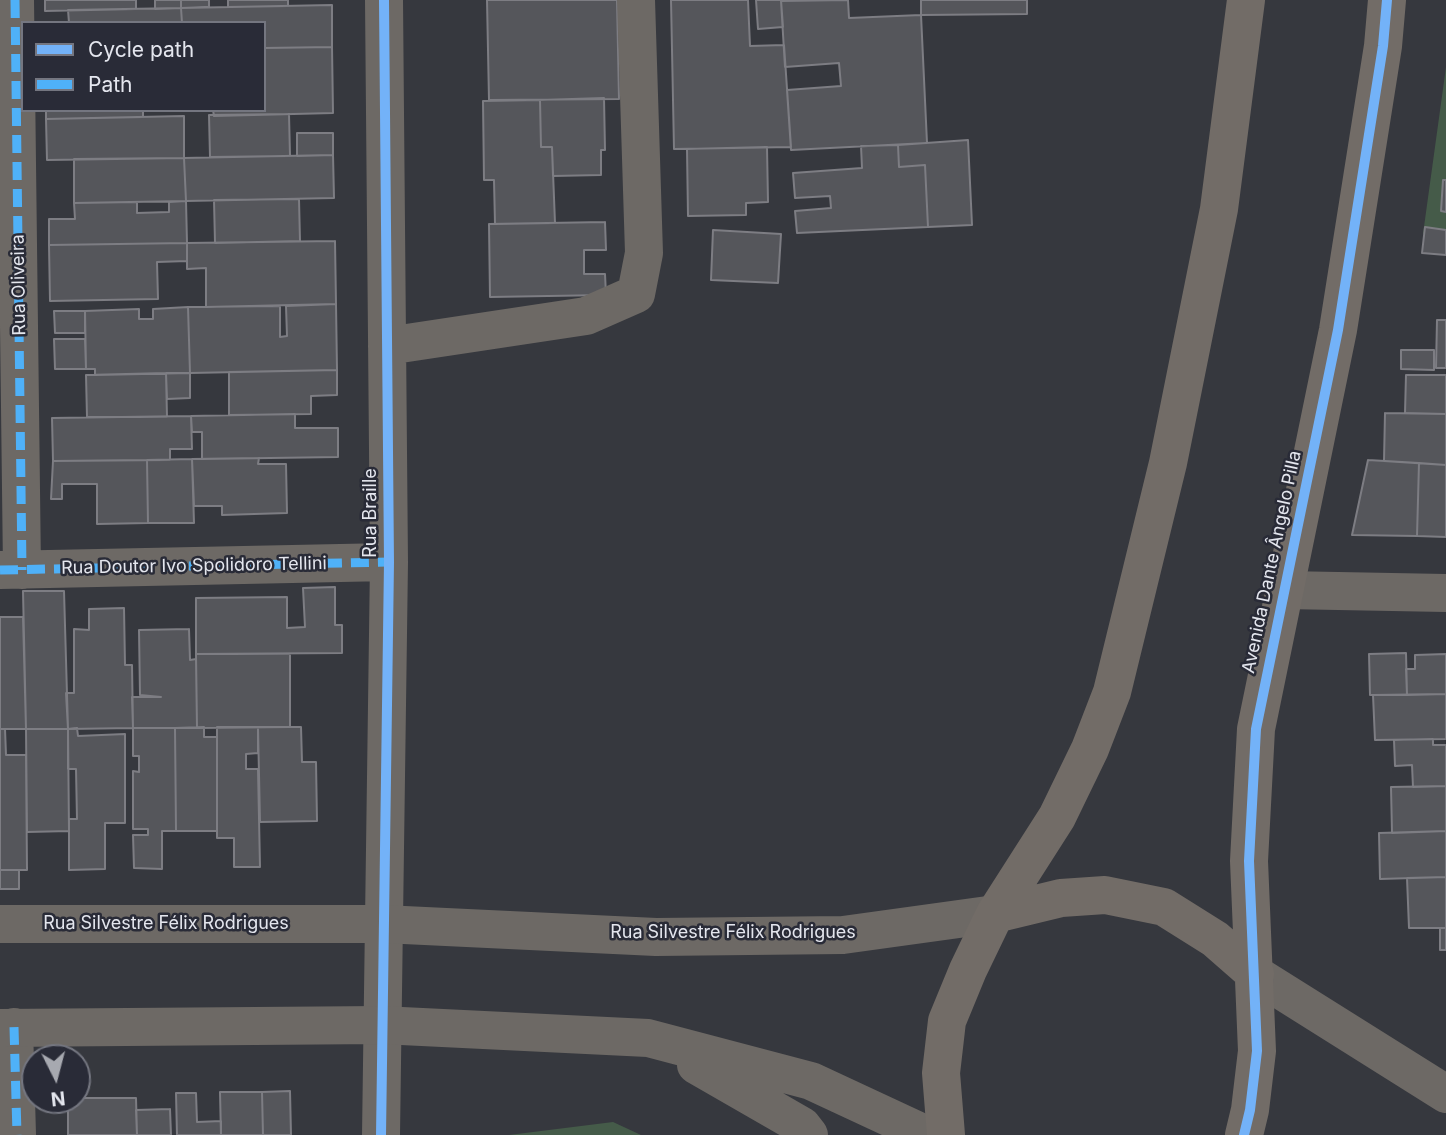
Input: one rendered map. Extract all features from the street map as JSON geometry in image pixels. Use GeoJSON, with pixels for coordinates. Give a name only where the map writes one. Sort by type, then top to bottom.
{"type":"FeatureCollection","features":[{"type":"Feature","properties":{"kind":"main road"},"geometry":{"type":"LineString","coordinates":[[946,1135],[941,1073],[947,1021],[995,914],[1057,817],[1090,749],[1112,692],[1168,463],[1219,209],[1246,0]]}},
{"type":"Feature","properties":{"kind":"main road","name":"Avenida Dante Ângelo Pilla"},"geometry":{"type":"LineString","coordinates":[[1244,1135],[1250,1110],[1257,1051],[1249,860],[1256,729],[1338,330],[1383,46],[1387,0]]}},
{"type":"Feature","properties":{"kind":"main road","name":"Rua Silvestre Félix Rodrigues"},"geometry":{"type":"LineString","coordinates":[[995,914],[1061,898],[1105,895],[1164,907],[1215,939],[1255,974]]}},
{"type":"Feature","properties":{"kind":"street","name":"Rua Oliveira"},"geometry":{"type":"LineString","coordinates":[[11,570],[15,0]]}},
{"type":"Feature","properties":{"kind":"street","name":"Rua Braille"},"geometry":{"type":"LineString","coordinates":[[381,1135],[389,562],[384,0]]}},
{"type":"Feature","properties":{"kind":"street"},"geometry":{"type":"LineString","coordinates":[[387,346],[586,316],[636,294],[644,253],[636,0]]}},
{"type":"Feature","properties":{"kind":"street","name":"Rua Doutor Ivo Spolidoro Tellini"},"geometry":{"type":"LineString","coordinates":[[11,570],[389,562]]}},
{"type":"Feature","properties":{"kind":"street"},"geometry":{"type":"LineString","coordinates":[[1284,590],[1446,593]]}},
{"type":"Feature","properties":{"kind":"street","name":"Rua Silvestre Félix Rodrigues"},"geometry":{"type":"LineString","coordinates":[[0,924],[383,924],[656,936],[843,935],[995,914]]}},
{"type":"Feature","properties":{"kind":"street","name":"Rua Silvestre Félix Rodrigues"},"geometry":{"type":"LineString","coordinates":[[1255,974],[1446,1094]]}},
{"type":"Feature","properties":{"kind":"street"},"geometry":{"type":"LineString","coordinates":[[17,1135],[7,1027],[381,1025],[648,1038],[811,1081],[928,1135]]}},
{"type":"Feature","properties":{"kind":"street"},"geometry":{"type":"LineString","coordinates":[[648,1038],[802,1126],[809,1135]]}},
{"type":"Feature","properties":{"kind":"green space"},"geometry":{"type":"Polygon","coordinates":[[[1446,67],[1446,234],[1423,234],[1446,67]]]}},
{"type":"Feature","properties":{"kind":"green space"},"geometry":{"type":"Polygon","coordinates":[[[613,1122],[641,1135],[509,1135],[613,1122]]]}},
{"type":"Feature","properties":{"kind":"building"},"geometry":{"type":"Polygon","coordinates":[[[45,0],[136,0],[136,9],[45,11],[45,0]]]}},
{"type":"Feature","properties":{"kind":"building"},"geometry":{"type":"Polygon","coordinates":[[[155,0],[181,0],[181,8],[155,9],[155,0]]]}},
{"type":"Feature","properties":{"kind":"building"},"geometry":{"type":"Polygon","coordinates":[[[181,0],[209,0],[209,7],[181,8],[181,0]]]}},
{"type":"Feature","properties":{"kind":"building"},"geometry":{"type":"Polygon","coordinates":[[[228,0],[288,0],[288,6],[228,7],[228,0]]]}},
{"type":"Feature","properties":{"kind":"building"},"geometry":{"type":"Polygon","coordinates":[[[487,0],[617,0],[619,99],[489,100],[487,0]]]}},
{"type":"Feature","properties":{"kind":"building"},"geometry":{"type":"Polygon","coordinates":[[[671,0],[748,0],[750,46],[784,45],[791,147],[674,149],[671,0]]]}},
{"type":"Feature","properties":{"kind":"building"},"geometry":{"type":"Polygon","coordinates":[[[756,0],[781,0],[783,27],[758,29],[756,0]]]}},
{"type":"Feature","properties":{"kind":"building"},"geometry":{"type":"Polygon","coordinates":[[[848,0],[849,18],[921,15],[927,143],[791,150],[787,90],[841,86],[839,63],[785,67],[781,1],[848,0]]]}},
{"type":"Feature","properties":{"kind":"building"},"geometry":{"type":"Polygon","coordinates":[[[921,0],[1027,0],[1027,14],[921,15],[921,0]]]}},
{"type":"Feature","properties":{"kind":"building"},"geometry":{"type":"Polygon","coordinates":[[[332,5],[332,47],[266,48],[266,21],[182,21],[181,8],[332,5]]]}},
{"type":"Feature","properties":{"kind":"building"},"geometry":{"type":"Polygon","coordinates":[[[181,8],[182,21],[69,21],[68,10],[181,8]]]}},
{"type":"Feature","properties":{"kind":"building"},"geometry":{"type":"Polygon","coordinates":[[[332,47],[333,113],[214,116],[213,112],[266,112],[266,48],[332,47]]]}},
{"type":"Feature","properties":{"kind":"building"},"geometry":{"type":"Polygon","coordinates":[[[604,98],[605,150],[601,150],[601,175],[553,176],[552,147],[541,147],[540,100],[604,98]]]}},
{"type":"Feature","properties":{"kind":"building"},"geometry":{"type":"Polygon","coordinates":[[[540,100],[541,147],[552,147],[555,223],[495,224],[494,180],[484,180],[483,101],[540,100]]]}},
{"type":"Feature","properties":{"kind":"building"},"geometry":{"type":"Polygon","coordinates":[[[46,112],[143,112],[143,117],[46,119],[46,112]]]}},
{"type":"Feature","properties":{"kind":"building"},"geometry":{"type":"Polygon","coordinates":[[[289,114],[290,156],[210,157],[209,115],[289,114]]]}},
{"type":"Feature","properties":{"kind":"building"},"geometry":{"type":"Polygon","coordinates":[[[184,116],[184,158],[47,160],[46,119],[184,116]]]}},
{"type":"Feature","properties":{"kind":"building"},"geometry":{"type":"Polygon","coordinates":[[[297,133],[333,133],[333,155],[297,156],[297,133]]]}},
{"type":"Feature","properties":{"kind":"building"},"geometry":{"type":"Polygon","coordinates":[[[968,140],[972,225],[928,227],[925,165],[899,167],[898,145],[968,140]]]}},
{"type":"Feature","properties":{"kind":"building"},"geometry":{"type":"Polygon","coordinates":[[[898,145],[899,167],[925,165],[928,227],[797,233],[795,211],[831,208],[830,196],[795,198],[793,173],[862,168],[861,146],[898,145]]]}},
{"type":"Feature","properties":{"kind":"building"},"geometry":{"type":"Polygon","coordinates":[[[767,147],[768,202],[746,203],[746,215],[688,216],[687,149],[767,147]]]}},
{"type":"Feature","properties":{"kind":"building"},"geometry":{"type":"Polygon","coordinates":[[[333,155],[334,198],[186,201],[184,158],[333,155]]]}},
{"type":"Feature","properties":{"kind":"building"},"geometry":{"type":"Polygon","coordinates":[[[184,158],[186,201],[74,203],[74,159],[184,158]]]}},
{"type":"Feature","properties":{"kind":"building"},"geometry":{"type":"Polygon","coordinates":[[[1443,180],[1446,180],[1446,212],[1441,211],[1443,180]]]}},
{"type":"Feature","properties":{"kind":"building"},"geometry":{"type":"Polygon","coordinates":[[[299,199],[300,241],[215,243],[214,200],[299,199]]]}},
{"type":"Feature","properties":{"kind":"building"},"geometry":{"type":"Polygon","coordinates":[[[186,201],[187,243],[49,245],[49,219],[75,219],[74,203],[137,202],[137,213],[169,212],[169,202],[186,201]]]}},
{"type":"Feature","properties":{"kind":"building"},"geometry":{"type":"Polygon","coordinates":[[[605,222],[606,250],[584,250],[584,274],[605,274],[606,295],[490,297],[489,224],[605,222]]]}},
{"type":"Feature","properties":{"kind":"building"},"geometry":{"type":"Polygon","coordinates":[[[1425,227],[1446,230],[1446,255],[1422,253],[1425,227]]]}},
{"type":"Feature","properties":{"kind":"building"},"geometry":{"type":"Polygon","coordinates":[[[713,230],[781,234],[778,283],[711,280],[713,230]]]}},
{"type":"Feature","properties":{"kind":"building"},"geometry":{"type":"Polygon","coordinates":[[[335,241],[336,304],[206,307],[206,268],[187,269],[187,243],[335,241]]]}},
{"type":"Feature","properties":{"kind":"building"},"geometry":{"type":"Polygon","coordinates":[[[187,243],[187,261],[157,262],[158,299],[50,301],[49,245],[187,243]]]}},
{"type":"Feature","properties":{"kind":"building"},"geometry":{"type":"Polygon","coordinates":[[[336,304],[337,370],[190,373],[188,307],[280,306],[280,337],[287,336],[286,306],[336,304]]]}},
{"type":"Feature","properties":{"kind":"building"},"geometry":{"type":"Polygon","coordinates":[[[188,307],[190,373],[95,375],[95,369],[86,369],[85,311],[139,309],[139,319],[153,319],[153,309],[188,307]]]}},
{"type":"Feature","properties":{"kind":"building"},"geometry":{"type":"Polygon","coordinates":[[[54,311],[85,311],[85,333],[55,333],[54,311]]]}},
{"type":"Feature","properties":{"kind":"building"},"geometry":{"type":"Polygon","coordinates":[[[1437,320],[1446,320],[1446,368],[1436,368],[1437,320]]]}},
{"type":"Feature","properties":{"kind":"building"},"geometry":{"type":"Polygon","coordinates":[[[54,339],[85,339],[86,369],[55,369],[54,339]]]}},
{"type":"Feature","properties":{"kind":"building"},"geometry":{"type":"Polygon","coordinates":[[[1401,350],[1434,350],[1434,370],[1401,369],[1401,350]]]}},
{"type":"Feature","properties":{"kind":"building"},"geometry":{"type":"Polygon","coordinates":[[[337,370],[337,395],[311,396],[311,414],[229,415],[229,372],[337,370]]]}},
{"type":"Feature","properties":{"kind":"building"},"geometry":{"type":"Polygon","coordinates":[[[166,373],[190,373],[190,398],[167,399],[166,373]]]}},
{"type":"Feature","properties":{"kind":"building"},"geometry":{"type":"Polygon","coordinates":[[[166,373],[167,417],[87,417],[86,375],[166,373]]]}},
{"type":"Feature","properties":{"kind":"building"},"geometry":{"type":"Polygon","coordinates":[[[1406,375],[1446,375],[1446,414],[1405,413],[1406,375]]]}},
{"type":"Feature","properties":{"kind":"building"},"geometry":{"type":"Polygon","coordinates":[[[1385,413],[1446,414],[1446,465],[1384,461],[1385,413]]]}},
{"type":"Feature","properties":{"kind":"building"},"geometry":{"type":"Polygon","coordinates":[[[295,414],[295,428],[338,428],[338,457],[202,459],[202,432],[192,432],[191,416],[295,414]]]}},
{"type":"Feature","properties":{"kind":"building"},"geometry":{"type":"Polygon","coordinates":[[[191,416],[192,449],[170,449],[170,460],[53,461],[52,418],[191,416]]]}},
{"type":"Feature","properties":{"kind":"building"},"geometry":{"type":"Polygon","coordinates":[[[259,458],[258,464],[286,464],[287,513],[222,515],[222,506],[194,506],[192,459],[259,458]]]}},
{"type":"Feature","properties":{"kind":"building"},"geometry":{"type":"Polygon","coordinates":[[[192,459],[194,523],[148,523],[147,460],[192,459]]]}},
{"type":"Feature","properties":{"kind":"building"},"geometry":{"type":"Polygon","coordinates":[[[147,460],[148,523],[97,524],[97,484],[62,484],[62,499],[51,499],[53,461],[147,460]]]}},
{"type":"Feature","properties":{"kind":"building"},"geometry":{"type":"Polygon","coordinates":[[[1368,460],[1419,463],[1417,536],[1352,535],[1368,460]]]}},
{"type":"Feature","properties":{"kind":"building"},"geometry":{"type":"Polygon","coordinates":[[[1419,463],[1446,465],[1446,537],[1417,536],[1419,463]]]}},
{"type":"Feature","properties":{"kind":"building"},"geometry":{"type":"Polygon","coordinates":[[[335,587],[335,625],[342,625],[342,653],[196,654],[196,598],[287,597],[287,628],[305,627],[303,588],[335,587]]]}},
{"type":"Feature","properties":{"kind":"building"},"geometry":{"type":"Polygon","coordinates":[[[23,591],[64,591],[68,729],[26,729],[23,591]]]}},
{"type":"Feature","properties":{"kind":"building"},"geometry":{"type":"Polygon","coordinates":[[[124,608],[125,665],[132,665],[133,728],[68,729],[66,693],[74,693],[74,629],[89,630],[89,609],[124,608]]]}},
{"type":"Feature","properties":{"kind":"building"},"geometry":{"type":"Polygon","coordinates":[[[0,617],[23,617],[26,729],[0,729],[0,617]]]}},
{"type":"Feature","properties":{"kind":"building"},"geometry":{"type":"Polygon","coordinates":[[[189,629],[190,660],[196,659],[197,728],[133,728],[132,697],[161,697],[140,695],[139,630],[189,629]]]}},
{"type":"Feature","properties":{"kind":"building"},"geometry":{"type":"Polygon","coordinates":[[[1406,653],[1407,695],[1370,695],[1369,654],[1406,653]]]}},
{"type":"Feature","properties":{"kind":"building"},"geometry":{"type":"Polygon","coordinates":[[[196,654],[290,654],[290,727],[197,728],[196,654]]]}},
{"type":"Feature","properties":{"kind":"building"},"geometry":{"type":"Polygon","coordinates":[[[1446,654],[1446,694],[1407,695],[1406,669],[1415,669],[1415,655],[1446,654]]]}},
{"type":"Feature","properties":{"kind":"building"},"geometry":{"type":"Polygon","coordinates":[[[1446,694],[1446,739],[1375,740],[1373,695],[1446,694]]]}},
{"type":"Feature","properties":{"kind":"building"},"geometry":{"type":"Polygon","coordinates":[[[204,727],[204,737],[217,737],[217,831],[176,831],[175,728],[204,727]]]}},
{"type":"Feature","properties":{"kind":"building"},"geometry":{"type":"Polygon","coordinates":[[[217,727],[258,727],[258,753],[246,754],[246,769],[258,769],[260,867],[234,867],[234,838],[217,838],[217,727]]]}},
{"type":"Feature","properties":{"kind":"building"},"geometry":{"type":"Polygon","coordinates":[[[258,727],[301,727],[302,762],[316,762],[317,821],[260,822],[258,727]]]}},
{"type":"Feature","properties":{"kind":"building"},"geometry":{"type":"Polygon","coordinates":[[[77,728],[78,736],[125,734],[125,823],[105,823],[105,869],[69,870],[69,819],[77,819],[76,769],[68,769],[68,729],[77,728]]]}},
{"type":"Feature","properties":{"kind":"building"},"geometry":{"type":"Polygon","coordinates":[[[133,728],[175,728],[176,831],[162,831],[162,869],[134,868],[133,835],[148,835],[148,829],[133,829],[133,771],[139,772],[139,756],[133,756],[133,728]]]}},
{"type":"Feature","properties":{"kind":"building"},"geometry":{"type":"Polygon","coordinates":[[[0,729],[5,729],[6,755],[26,755],[27,870],[0,870],[0,729]]]}},
{"type":"Feature","properties":{"kind":"building"},"geometry":{"type":"Polygon","coordinates":[[[26,729],[68,729],[69,831],[27,832],[26,729]]]}},
{"type":"Feature","properties":{"kind":"building"},"geometry":{"type":"Polygon","coordinates":[[[1433,739],[1433,745],[1446,745],[1446,786],[1413,787],[1412,765],[1395,766],[1394,740],[1433,739]]]}},
{"type":"Feature","properties":{"kind":"building"},"geometry":{"type":"Polygon","coordinates":[[[1446,786],[1446,831],[1392,833],[1391,787],[1446,786]]]}},
{"type":"Feature","properties":{"kind":"building"},"geometry":{"type":"Polygon","coordinates":[[[1446,831],[1446,877],[1380,879],[1379,833],[1446,831]]]}},
{"type":"Feature","properties":{"kind":"building"},"geometry":{"type":"Polygon","coordinates":[[[0,870],[19,870],[19,889],[0,889],[0,870]]]}},
{"type":"Feature","properties":{"kind":"building"},"geometry":{"type":"Polygon","coordinates":[[[1446,877],[1446,928],[1409,928],[1407,878],[1446,877]]]}},
{"type":"Feature","properties":{"kind":"building"},"geometry":{"type":"Polygon","coordinates":[[[1440,928],[1446,928],[1446,950],[1440,950],[1440,928]]]}},
{"type":"Feature","properties":{"kind":"building"},"geometry":{"type":"Polygon","coordinates":[[[290,1091],[291,1135],[263,1135],[262,1092],[290,1091]]]}},
{"type":"Feature","properties":{"kind":"building"},"geometry":{"type":"Polygon","coordinates":[[[220,1092],[262,1092],[263,1135],[221,1135],[220,1092]]]}},
{"type":"Feature","properties":{"kind":"building"},"geometry":{"type":"Polygon","coordinates":[[[176,1093],[196,1093],[197,1122],[221,1121],[221,1135],[177,1135],[176,1093]]]}},
{"type":"Feature","properties":{"kind":"building"},"geometry":{"type":"Polygon","coordinates":[[[91,1098],[136,1098],[137,1135],[68,1135],[68,1114],[91,1114],[91,1098]]]}},
{"type":"Feature","properties":{"kind":"building"},"geometry":{"type":"Polygon","coordinates":[[[170,1109],[171,1135],[137,1135],[136,1110],[170,1109]]]}},
{"type":"Feature","properties":{"kind":"marked path"},"geometry":{"type":"LineString","coordinates":[[15,0],[22,570]]}},
{"type":"Feature","properties":{"kind":"marked path"},"geometry":{"type":"LineString","coordinates":[[0,570],[389,562]]}},
{"type":"Feature","properties":{"kind":"marked path"},"geometry":{"type":"LineString","coordinates":[[14,1027],[17,1135]]}},
{"type":"Feature","properties":{"kind":"cycle path"},"geometry":{"type":"LineString","coordinates":[[381,1135],[389,562],[384,0]]}},
{"type":"Feature","properties":{"kind":"cycle path"},"geometry":{"type":"LineString","coordinates":[[1244,1135],[1250,1110],[1257,1051],[1249,861],[1256,729],[1338,330],[1383,46],[1387,0]]}}]}
